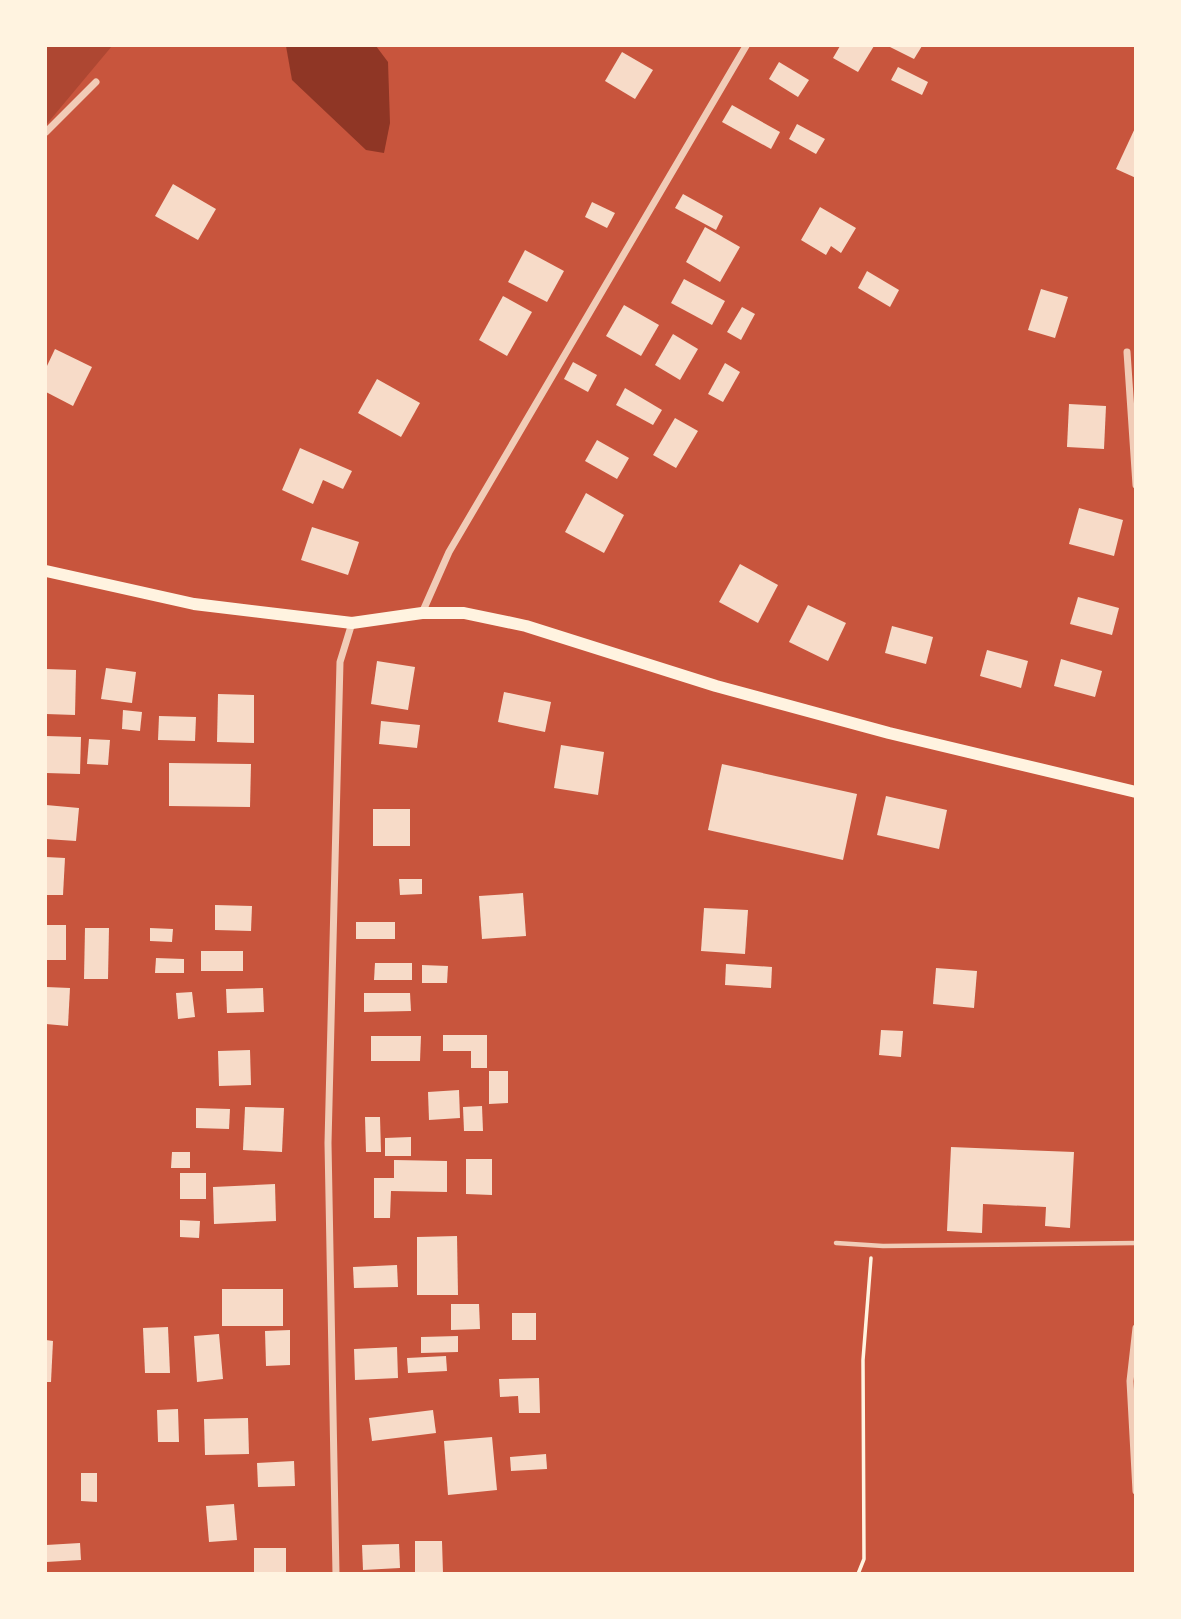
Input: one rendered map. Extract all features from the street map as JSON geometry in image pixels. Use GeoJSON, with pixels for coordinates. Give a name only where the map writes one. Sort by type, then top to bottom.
{"type":"FeatureCollection","features":[{"type":"Feature","properties":{"kind":"main road"},"geometry":{"type":"LineString","coordinates":[[46,571],[194,604],[352,622],[422,612],[464,613],[526,626],[729,690],[889,733],[1136,792]]}},
{"type":"Feature","properties":{"kind":"street"},"geometry":{"type":"LineString","coordinates":[[422,612],[449,552],[746,46]]}},
{"type":"Feature","properties":{"kind":"street"},"geometry":{"type":"LineString","coordinates":[[46,132],[96,82]]}},
{"type":"Feature","properties":{"kind":"street"},"geometry":{"type":"LineString","coordinates":[[1127,352],[1136,485]]}},
{"type":"Feature","properties":{"kind":"street"},"geometry":{"type":"LineString","coordinates":[[336,1573],[328,1143],[340,662],[352,622]]}},
{"type":"Feature","properties":{"kind":"street"},"geometry":{"type":"LineString","coordinates":[[1136,1328],[1130,1381],[1136,1490]]}},
{"type":"Feature","properties":{"kind":"lane"},"geometry":{"type":"LineString","coordinates":[[836,1243],[1136,1243]]}},
{"type":"Feature","properties":{"kind":"path"},"geometry":{"type":"LineString","coordinates":[[858,1573],[864,1559],[863,1360],[872,1245]]}},
{"type":"Feature","properties":{"kind":"shaded area"},"geometry":{"type":"Polygon","coordinates":[[[46,46],[112,46],[46,125],[46,46]]]}},
{"type":"Feature","properties":{"kind":"shaded area"},"geometry":{"type":"Polygon","coordinates":[[[286,46],[376,46],[388,62],[390,123],[384,153],[366,150],[292,80],[286,46]]]}},
{"type":"Feature","properties":{"kind":"building"},"geometry":{"type":"Polygon","coordinates":[[[840,46],[874,46],[858,72],[833,58],[840,46]]]}},
{"type":"Feature","properties":{"kind":"building"},"geometry":{"type":"Polygon","coordinates":[[[888,46],[922,46],[914,59],[888,46]]]}},
{"type":"Feature","properties":{"kind":"building"},"geometry":{"type":"Polygon","coordinates":[[[622,52],[653,70],[635,99],[605,81],[622,52]]]}},
{"type":"Feature","properties":{"kind":"building"},"geometry":{"type":"Polygon","coordinates":[[[779,62],[809,80],[798,97],[769,79],[779,62]]]}},
{"type":"Feature","properties":{"kind":"building"},"geometry":{"type":"Polygon","coordinates":[[[898,67],[928,82],[922,95],[891,80],[898,67]]]}},
{"type":"Feature","properties":{"kind":"building"},"geometry":{"type":"Polygon","coordinates":[[[732,105],[780,132],[771,149],[722,122],[732,105]]]}},
{"type":"Feature","properties":{"kind":"building"},"geometry":{"type":"Polygon","coordinates":[[[797,124],[825,139],[816,154],[789,139],[797,124]]]}},
{"type":"Feature","properties":{"kind":"building"},"geometry":{"type":"Polygon","coordinates":[[[1136,126],[1136,178],[1116,169],[1136,126]]]}},
{"type":"Feature","properties":{"kind":"building"},"geometry":{"type":"Polygon","coordinates":[[[173,184],[216,209],[198,240],[155,216],[173,184]]]}},
{"type":"Feature","properties":{"kind":"building"},"geometry":{"type":"Polygon","coordinates":[[[683,194],[723,216],[716,230],[675,208],[683,194]]]}},
{"type":"Feature","properties":{"kind":"building"},"geometry":{"type":"Polygon","coordinates":[[[592,202],[615,213],[607,228],[585,217],[592,202]]]}},
{"type":"Feature","properties":{"kind":"building"},"geometry":{"type":"Polygon","coordinates":[[[820,207],[856,228],[841,253],[831,246],[826,255],[801,240],[820,207]]]}},
{"type":"Feature","properties":{"kind":"building"},"geometry":{"type":"Polygon","coordinates":[[[705,227],[740,247],[720,282],[686,262],[705,227]]]}},
{"type":"Feature","properties":{"kind":"building"},"geometry":{"type":"Polygon","coordinates":[[[525,250],[564,271],[547,302],[508,282],[525,250]]]}},
{"type":"Feature","properties":{"kind":"building"},"geometry":{"type":"Polygon","coordinates":[[[867,271],[899,290],[890,307],[858,288],[867,271]]]}},
{"type":"Feature","properties":{"kind":"building"},"geometry":{"type":"Polygon","coordinates":[[[684,279],[725,301],[712,325],[671,303],[684,279]]]}},
{"type":"Feature","properties":{"kind":"building"},"geometry":{"type":"Polygon","coordinates":[[[1041,289],[1068,297],[1055,338],[1028,330],[1041,289]]]}},
{"type":"Feature","properties":{"kind":"building"},"geometry":{"type":"Polygon","coordinates":[[[503,296],[532,312],[507,356],[479,340],[503,296]]]}},
{"type":"Feature","properties":{"kind":"building"},"geometry":{"type":"Polygon","coordinates":[[[624,305],[659,325],[641,356],[606,336],[624,305]]]}},
{"type":"Feature","properties":{"kind":"building"},"geometry":{"type":"Polygon","coordinates":[[[742,307],[755,314],[741,340],[727,332],[742,307]]]}},
{"type":"Feature","properties":{"kind":"building"},"geometry":{"type":"Polygon","coordinates":[[[673,334],[698,349],[680,380],[655,365],[673,334]]]}},
{"type":"Feature","properties":{"kind":"building"},"geometry":{"type":"Polygon","coordinates":[[[55,349],[92,367],[73,406],[46,392],[46,368],[55,349]]]}},
{"type":"Feature","properties":{"kind":"building"},"geometry":{"type":"Polygon","coordinates":[[[573,362],[597,375],[588,392],[564,379],[573,362]]]}},
{"type":"Feature","properties":{"kind":"building"},"geometry":{"type":"Polygon","coordinates":[[[725,363],[740,372],[723,402],[708,394],[725,363]]]}},
{"type":"Feature","properties":{"kind":"building"},"geometry":{"type":"Polygon","coordinates":[[[377,379],[420,403],[401,437],[358,413],[377,379]]]}},
{"type":"Feature","properties":{"kind":"building"},"geometry":{"type":"Polygon","coordinates":[[[625,388],[662,410],[653,425],[616,405],[625,388]]]}},
{"type":"Feature","properties":{"kind":"building"},"geometry":{"type":"Polygon","coordinates":[[[1069,404],[1106,406],[1104,449],[1067,447],[1069,404]]]}},
{"type":"Feature","properties":{"kind":"building"},"geometry":{"type":"Polygon","coordinates":[[[675,418],[698,431],[676,468],[653,455],[675,418]]]}},
{"type":"Feature","properties":{"kind":"building"},"geometry":{"type":"Polygon","coordinates":[[[597,440],[629,458],[617,479],[585,461],[597,440]]]}},
{"type":"Feature","properties":{"kind":"building"},"geometry":{"type":"Polygon","coordinates":[[[300,448],[352,471],[343,489],[323,480],[313,504],[282,490],[300,448]]]}},
{"type":"Feature","properties":{"kind":"building"},"geometry":{"type":"Polygon","coordinates":[[[586,493],[624,515],[604,553],[565,532],[586,493]]]}},
{"type":"Feature","properties":{"kind":"building"},"geometry":{"type":"Polygon","coordinates":[[[1079,508],[1123,520],[1114,556],[1069,544],[1079,508]]]}},
{"type":"Feature","properties":{"kind":"building"},"geometry":{"type":"Polygon","coordinates":[[[312,527],[359,542],[348,575],[301,560],[312,527]]]}},
{"type":"Feature","properties":{"kind":"building"},"geometry":{"type":"Polygon","coordinates":[[[740,564],[778,585],[758,623],[719,602],[740,564]]]}},
{"type":"Feature","properties":{"kind":"building"},"geometry":{"type":"Polygon","coordinates":[[[1078,597],[1119,608],[1112,635],[1070,624],[1078,597]]]}},
{"type":"Feature","properties":{"kind":"building"},"geometry":{"type":"Polygon","coordinates":[[[808,605],[846,623],[828,661],[789,642],[808,605]]]}},
{"type":"Feature","properties":{"kind":"building"},"geometry":{"type":"Polygon","coordinates":[[[892,626],[933,637],[926,664],[885,653],[892,626]]]}},
{"type":"Feature","properties":{"kind":"building"},"geometry":{"type":"Polygon","coordinates":[[[987,650],[1028,661],[1021,688],[980,676],[987,650]]]}},
{"type":"Feature","properties":{"kind":"building"},"geometry":{"type":"Polygon","coordinates":[[[1061,659],[1102,671],[1095,697],[1054,686],[1061,659]]]}},
{"type":"Feature","properties":{"kind":"building"},"geometry":{"type":"Polygon","coordinates":[[[377,661],[415,667],[408,710],[371,704],[377,661]]]}},
{"type":"Feature","properties":{"kind":"building"},"geometry":{"type":"Polygon","coordinates":[[[106,668],[136,672],[132,703],[101,699],[106,668]]]}},
{"type":"Feature","properties":{"kind":"building"},"geometry":{"type":"Polygon","coordinates":[[[46,669],[76,670],[75,715],[46,714],[46,669]]]}},
{"type":"Feature","properties":{"kind":"building"},"geometry":{"type":"Polygon","coordinates":[[[504,692],[551,702],[545,732],[498,722],[504,692]]]}},
{"type":"Feature","properties":{"kind":"building"},"geometry":{"type":"Polygon","coordinates":[[[218,694],[254,695],[254,743],[217,742],[218,694]]]}},
{"type":"Feature","properties":{"kind":"building"},"geometry":{"type":"Polygon","coordinates":[[[123,710],[142,712],[140,731],[122,729],[123,710]]]}},
{"type":"Feature","properties":{"kind":"building"},"geometry":{"type":"Polygon","coordinates":[[[159,716],[196,717],[195,741],[158,740],[159,716]]]}},
{"type":"Feature","properties":{"kind":"building"},"geometry":{"type":"Polygon","coordinates":[[[381,721],[420,725],[417,748],[379,744],[381,721]]]}},
{"type":"Feature","properties":{"kind":"building"},"geometry":{"type":"Polygon","coordinates":[[[46,736],[81,737],[80,774],[46,773],[46,736]]]}},
{"type":"Feature","properties":{"kind":"building"},"geometry":{"type":"Polygon","coordinates":[[[89,739],[110,740],[108,765],[87,764],[89,739]]]}},
{"type":"Feature","properties":{"kind":"building"},"geometry":{"type":"Polygon","coordinates":[[[561,745],[604,752],[598,795],[554,788],[561,745]]]}},
{"type":"Feature","properties":{"kind":"building"},"geometry":{"type":"Polygon","coordinates":[[[169,763],[251,764],[250,807],[169,806],[169,763]]]}},
{"type":"Feature","properties":{"kind":"building"},"geometry":{"type":"Polygon","coordinates":[[[722,764],[857,794],[843,860],[708,830],[722,764]]]}},
{"type":"Feature","properties":{"kind":"building"},"geometry":{"type":"Polygon","coordinates":[[[886,796],[947,810],[939,849],[877,835],[886,796]]]}},
{"type":"Feature","properties":{"kind":"building"},"geometry":{"type":"Polygon","coordinates":[[[46,805],[79,808],[76,841],[46,839],[46,805]]]}},
{"type":"Feature","properties":{"kind":"building"},"geometry":{"type":"Polygon","coordinates":[[[373,809],[410,809],[410,846],[373,846],[373,809]]]}},
{"type":"Feature","properties":{"kind":"building"},"geometry":{"type":"Polygon","coordinates":[[[46,857],[65,858],[63,895],[46,895],[46,857]]]}},
{"type":"Feature","properties":{"kind":"building"},"geometry":{"type":"Polygon","coordinates":[[[399,879],[422,879],[422,894],[400,895],[399,879]]]}},
{"type":"Feature","properties":{"kind":"building"},"geometry":{"type":"Polygon","coordinates":[[[523,893],[526,936],[482,939],[479,896],[523,893]]]}},
{"type":"Feature","properties":{"kind":"building"},"geometry":{"type":"Polygon","coordinates":[[[215,905],[252,906],[251,931],[215,930],[215,905]]]}},
{"type":"Feature","properties":{"kind":"building"},"geometry":{"type":"Polygon","coordinates":[[[704,908],[748,910],[745,954],[701,951],[704,908]]]}},
{"type":"Feature","properties":{"kind":"building"},"geometry":{"type":"Polygon","coordinates":[[[356,922],[395,922],[395,939],[356,939],[356,922]]]}},
{"type":"Feature","properties":{"kind":"building"},"geometry":{"type":"Polygon","coordinates":[[[46,925],[66,925],[66,960],[46,960],[46,925]]]}},
{"type":"Feature","properties":{"kind":"building"},"geometry":{"type":"Polygon","coordinates":[[[85,928],[109,928],[108,979],[84,979],[85,928]]]}},
{"type":"Feature","properties":{"kind":"building"},"geometry":{"type":"Polygon","coordinates":[[[150,928],[173,929],[172,942],[150,941],[150,928]]]}},
{"type":"Feature","properties":{"kind":"building"},"geometry":{"type":"Polygon","coordinates":[[[201,951],[243,951],[243,971],[201,971],[201,951]]]}},
{"type":"Feature","properties":{"kind":"building"},"geometry":{"type":"Polygon","coordinates":[[[156,958],[184,959],[184,973],[155,973],[156,958]]]}},
{"type":"Feature","properties":{"kind":"building"},"geometry":{"type":"Polygon","coordinates":[[[375,963],[412,963],[412,980],[374,980],[375,963]]]}},
{"type":"Feature","properties":{"kind":"building"},"geometry":{"type":"Polygon","coordinates":[[[726,964],[772,967],[771,988],[725,985],[726,964]]]}},
{"type":"Feature","properties":{"kind":"building"},"geometry":{"type":"Polygon","coordinates":[[[422,965],[448,966],[447,983],[422,983],[422,965]]]}},
{"type":"Feature","properties":{"kind":"building"},"geometry":{"type":"Polygon","coordinates":[[[936,968],[977,971],[974,1008],[933,1004],[936,968]]]}},
{"type":"Feature","properties":{"kind":"building"},"geometry":{"type":"Polygon","coordinates":[[[46,987],[70,988],[68,1026],[46,1024],[46,987]]]}},
{"type":"Feature","properties":{"kind":"building"},"geometry":{"type":"Polygon","coordinates":[[[263,988],[264,1012],[227,1013],[226,989],[263,988]]]}},
{"type":"Feature","properties":{"kind":"building"},"geometry":{"type":"Polygon","coordinates":[[[192,992],[195,1017],[178,1019],[176,993],[192,992]]]}},
{"type":"Feature","properties":{"kind":"building"},"geometry":{"type":"Polygon","coordinates":[[[364,993],[410,993],[411,1011],[364,1012],[364,993]]]}},
{"type":"Feature","properties":{"kind":"building"},"geometry":{"type":"Polygon","coordinates":[[[881,1030],[903,1031],[901,1057],[879,1055],[881,1030]]]}},
{"type":"Feature","properties":{"kind":"building"},"geometry":{"type":"Polygon","coordinates":[[[443,1035],[487,1035],[487,1068],[471,1068],[471,1051],[443,1051],[443,1035]]]}},
{"type":"Feature","properties":{"kind":"building"},"geometry":{"type":"Polygon","coordinates":[[[371,1036],[421,1036],[420,1061],[371,1061],[371,1036]]]}},
{"type":"Feature","properties":{"kind":"building"},"geometry":{"type":"Polygon","coordinates":[[[250,1050],[251,1085],[219,1086],[218,1051],[250,1050]]]}},
{"type":"Feature","properties":{"kind":"building"},"geometry":{"type":"Polygon","coordinates":[[[489,1071],[508,1071],[508,1103],[489,1104],[489,1071]]]}},
{"type":"Feature","properties":{"kind":"building"},"geometry":{"type":"Polygon","coordinates":[[[459,1090],[460,1118],[429,1120],[428,1092],[459,1090]]]}},
{"type":"Feature","properties":{"kind":"building"},"geometry":{"type":"Polygon","coordinates":[[[482,1106],[483,1131],[464,1131],[463,1107],[482,1106]]]}},
{"type":"Feature","properties":{"kind":"building"},"geometry":{"type":"Polygon","coordinates":[[[245,1107],[284,1108],[282,1152],[243,1150],[245,1107]]]}},
{"type":"Feature","properties":{"kind":"building"},"geometry":{"type":"Polygon","coordinates":[[[196,1108],[230,1109],[229,1129],[196,1128],[196,1108]]]}},
{"type":"Feature","properties":{"kind":"building"},"geometry":{"type":"Polygon","coordinates":[[[365,1117],[380,1117],[381,1152],[366,1152],[365,1117]]]}},
{"type":"Feature","properties":{"kind":"building"},"geometry":{"type":"Polygon","coordinates":[[[411,1137],[411,1156],[385,1156],[385,1138],[411,1137]]]}},
{"type":"Feature","properties":{"kind":"building"},"geometry":{"type":"Polygon","coordinates":[[[951,1147],[1074,1152],[1070,1228],[1045,1226],[1046,1207],[983,1204],[982,1233],[947,1231],[951,1147]]]}},
{"type":"Feature","properties":{"kind":"building"},"geometry":{"type":"Polygon","coordinates":[[[172,1152],[190,1152],[190,1168],[171,1168],[172,1152]]]}},
{"type":"Feature","properties":{"kind":"building"},"geometry":{"type":"Polygon","coordinates":[[[466,1159],[492,1159],[492,1195],[466,1194],[466,1159]]]}},
{"type":"Feature","properties":{"kind":"building"},"geometry":{"type":"Polygon","coordinates":[[[394,1160],[447,1161],[447,1192],[391,1191],[390,1218],[374,1218],[374,1178],[394,1178],[394,1160]]]}},
{"type":"Feature","properties":{"kind":"building"},"geometry":{"type":"Polygon","coordinates":[[[180,1173],[206,1173],[206,1199],[180,1199],[180,1173]]]}},
{"type":"Feature","properties":{"kind":"building"},"geometry":{"type":"Polygon","coordinates":[[[275,1184],[276,1221],[214,1224],[213,1187],[275,1184]]]}},
{"type":"Feature","properties":{"kind":"building"},"geometry":{"type":"Polygon","coordinates":[[[180,1220],[200,1221],[199,1238],[180,1237],[180,1220]]]}},
{"type":"Feature","properties":{"kind":"building"},"geometry":{"type":"Polygon","coordinates":[[[457,1236],[458,1295],[417,1295],[417,1237],[457,1236]]]}},
{"type":"Feature","properties":{"kind":"building"},"geometry":{"type":"Polygon","coordinates":[[[397,1265],[398,1287],[354,1288],[353,1267],[397,1265]]]}},
{"type":"Feature","properties":{"kind":"building"},"geometry":{"type":"Polygon","coordinates":[[[222,1289],[283,1289],[283,1326],[222,1326],[222,1289]]]}},
{"type":"Feature","properties":{"kind":"building"},"geometry":{"type":"Polygon","coordinates":[[[451,1304],[479,1304],[480,1329],[451,1330],[451,1304]]]}},
{"type":"Feature","properties":{"kind":"building"},"geometry":{"type":"Polygon","coordinates":[[[512,1313],[536,1313],[536,1340],[512,1340],[512,1313]]]}},
{"type":"Feature","properties":{"kind":"building"},"geometry":{"type":"Polygon","coordinates":[[[168,1327],[170,1373],[145,1373],[143,1328],[168,1327]]]}},
{"type":"Feature","properties":{"kind":"building"},"geometry":{"type":"Polygon","coordinates":[[[290,1330],[290,1365],[266,1366],[265,1331],[290,1330]]]}},
{"type":"Feature","properties":{"kind":"building"},"geometry":{"type":"Polygon","coordinates":[[[219,1334],[223,1379],[197,1382],[194,1336],[219,1334]]]}},
{"type":"Feature","properties":{"kind":"building"},"geometry":{"type":"Polygon","coordinates":[[[458,1336],[458,1352],[421,1353],[421,1337],[458,1336]]]}},
{"type":"Feature","properties":{"kind":"building"},"geometry":{"type":"Polygon","coordinates":[[[46,1340],[53,1341],[51,1382],[46,1382],[46,1340]]]}},
{"type":"Feature","properties":{"kind":"building"},"geometry":{"type":"Polygon","coordinates":[[[397,1347],[398,1378],[355,1380],[354,1349],[397,1347]]]}},
{"type":"Feature","properties":{"kind":"building"},"geometry":{"type":"Polygon","coordinates":[[[446,1356],[447,1371],[408,1373],[407,1358],[446,1356]]]}},
{"type":"Feature","properties":{"kind":"building"},"geometry":{"type":"Polygon","coordinates":[[[539,1378],[540,1413],[519,1413],[518,1396],[500,1397],[499,1379],[539,1378]]]}},
{"type":"Feature","properties":{"kind":"building"},"geometry":{"type":"Polygon","coordinates":[[[178,1409],[179,1442],[158,1442],[157,1410],[178,1409]]]}},
{"type":"Feature","properties":{"kind":"building"},"geometry":{"type":"Polygon","coordinates":[[[433,1410],[436,1433],[372,1441],[369,1418],[433,1410]]]}},
{"type":"Feature","properties":{"kind":"building"},"geometry":{"type":"Polygon","coordinates":[[[248,1418],[249,1454],[205,1455],[204,1419],[248,1418]]]}},
{"type":"Feature","properties":{"kind":"building"},"geometry":{"type":"Polygon","coordinates":[[[492,1437],[497,1490],[448,1495],[444,1441],[492,1437]]]}},
{"type":"Feature","properties":{"kind":"building"},"geometry":{"type":"Polygon","coordinates":[[[546,1454],[547,1469],[511,1471],[510,1457],[546,1454]]]}},
{"type":"Feature","properties":{"kind":"building"},"geometry":{"type":"Polygon","coordinates":[[[294,1461],[295,1486],[258,1487],[257,1463],[294,1461]]]}},
{"type":"Feature","properties":{"kind":"building"},"geometry":{"type":"Polygon","coordinates":[[[81,1473],[97,1473],[97,1502],[81,1501],[81,1473]]]}},
{"type":"Feature","properties":{"kind":"building"},"geometry":{"type":"Polygon","coordinates":[[[234,1504],[237,1540],[209,1542],[206,1506],[234,1504]]]}},
{"type":"Feature","properties":{"kind":"building"},"geometry":{"type":"Polygon","coordinates":[[[415,1541],[442,1541],[443,1574],[415,1574],[415,1541]]]}},
{"type":"Feature","properties":{"kind":"building"},"geometry":{"type":"Polygon","coordinates":[[[80,1543],[81,1560],[46,1562],[46,1545],[80,1543]]]}},
{"type":"Feature","properties":{"kind":"building"},"geometry":{"type":"Polygon","coordinates":[[[399,1544],[400,1568],[363,1570],[362,1545],[399,1544]]]}},
{"type":"Feature","properties":{"kind":"building"},"geometry":{"type":"Polygon","coordinates":[[[254,1548],[286,1548],[286,1574],[254,1574],[254,1548]]]}}]}
